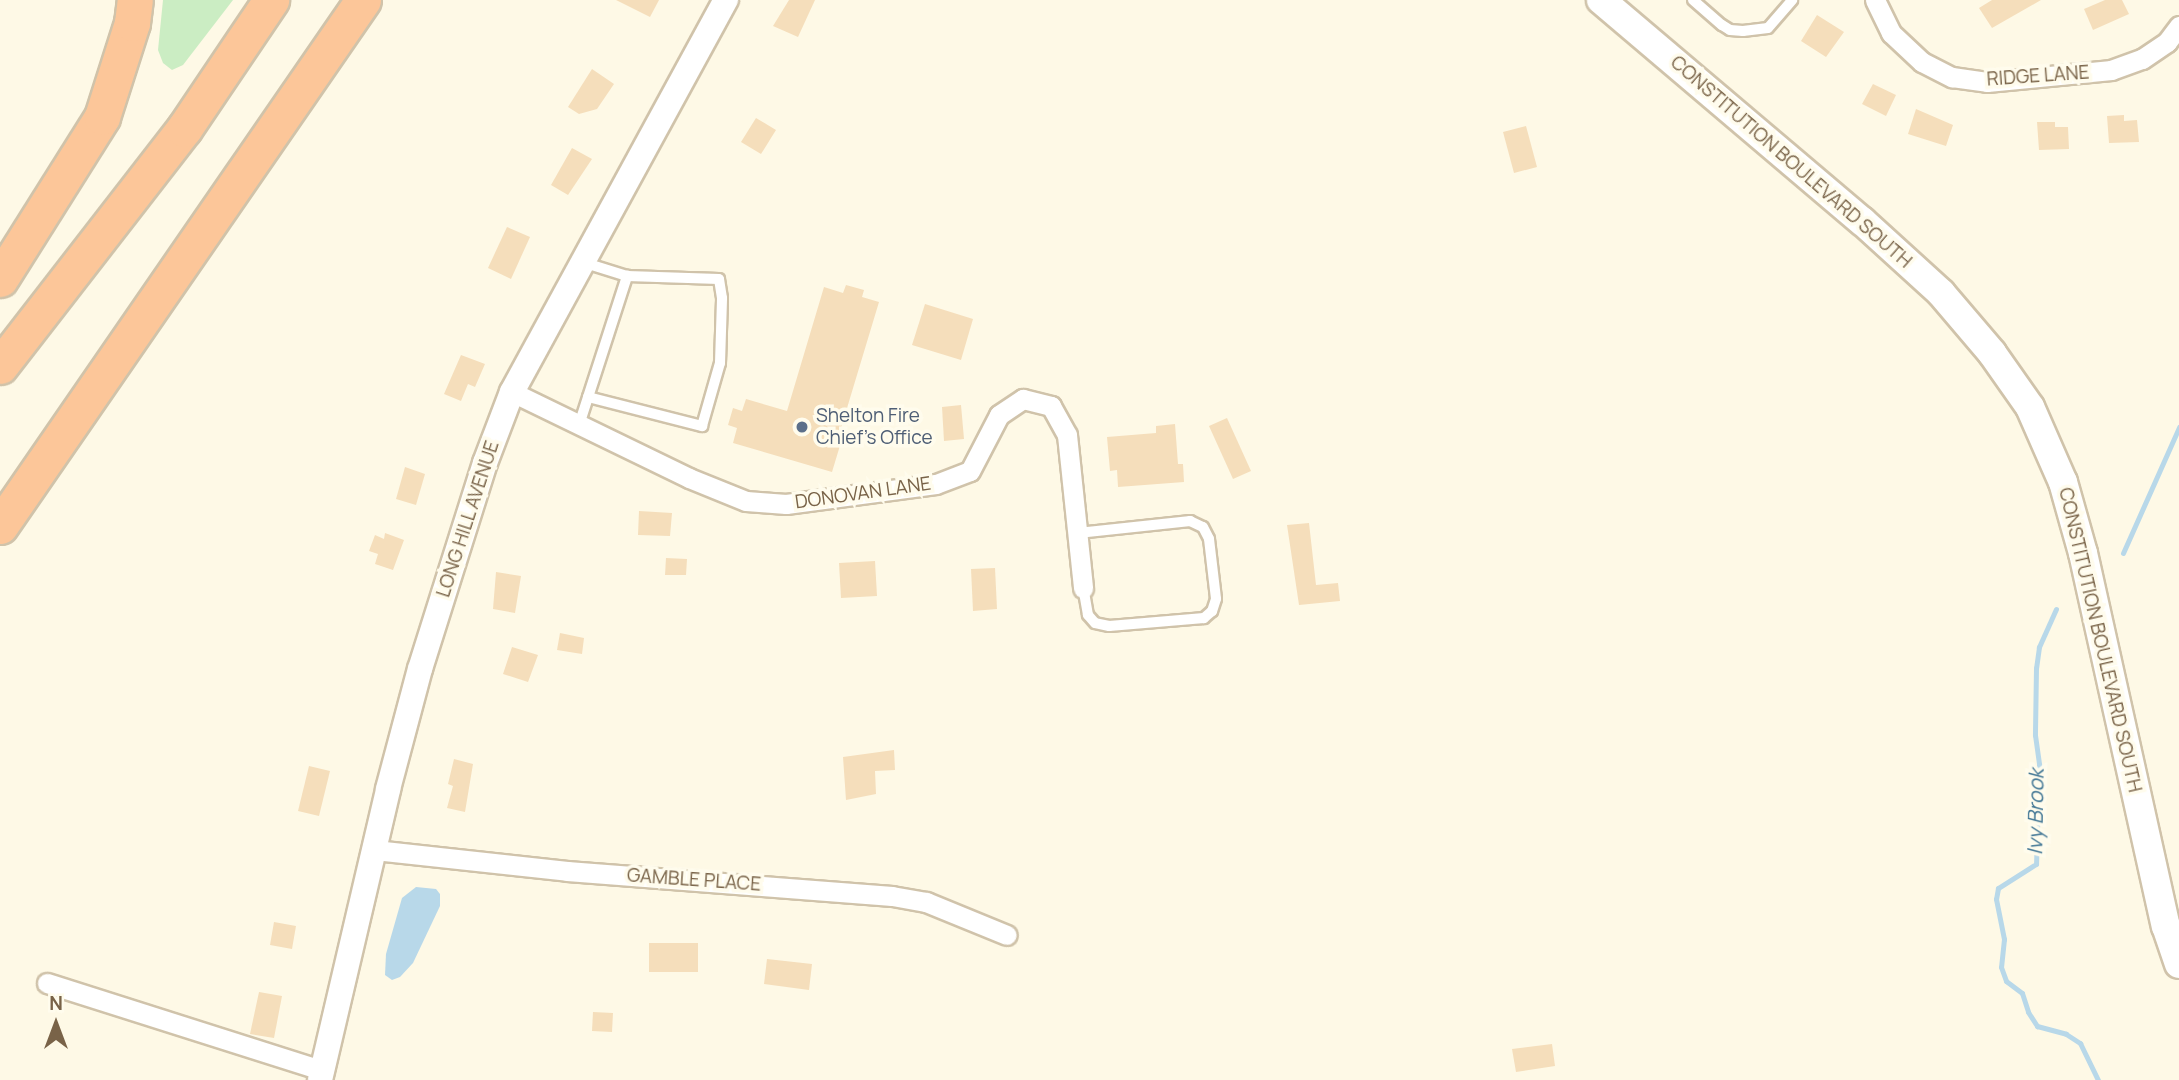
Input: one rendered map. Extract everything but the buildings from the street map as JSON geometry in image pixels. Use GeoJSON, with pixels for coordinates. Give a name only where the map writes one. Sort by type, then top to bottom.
{"type":"FeatureCollection","features":[{"type":"Feature","properties":{"kind":"highway"},"geometry":{"type":"LineString","coordinates":[[0,279],[102,117],[129,35],[135,0]]}},
{"type":"Feature","properties":{"kind":"highway"},"geometry":{"type":"LineString","coordinates":[[0,366],[184,129],[271,0]]}},
{"type":"Feature","properties":{"kind":"highway"},"geometry":{"type":"LineString","coordinates":[[0,526],[363,0]]}},
{"type":"Feature","properties":{"kind":"main road","name":"CONSTITUTION BOULEVARD SOUTH"},"geometry":{"type":"LineString","coordinates":[[1601,0],[1862,220],[1941,293],[1992,353],[2030,407],[2063,482],[2076,529],[2166,926],[2179,964]]}},
{"type":"Feature","properties":{"kind":"street","name":"LONG HILL AVENUE"},"geometry":{"type":"LineString","coordinates":[[321,1075],[399,749],[459,537],[512,392],[726,0]]}},
{"type":"Feature","properties":{"kind":"street","name":"RIDGE LANE"},"geometry":{"type":"LineString","coordinates":[[1875,0],[1891,33],[1922,62],[1952,77],[1987,82],[2111,70],[2142,59],[2166,42],[2179,26]]}},
{"type":"Feature","properties":{"kind":"street","name":"DONOVAN LANE"},"geometry":{"type":"LineString","coordinates":[[512,392],[689,478],[746,501],[786,504],[936,484],[971,471],[999,415],[1024,398],[1051,406],[1067,435],[1083,588]]}},
{"type":"Feature","properties":{"kind":"street","name":"GAMBLE PLACE"},"geometry":{"type":"LineString","coordinates":[[375,849],[568,871],[892,895],[926,902],[1007,935]]}},
{"type":"Feature","properties":{"kind":"street"},"geometry":{"type":"LineString","coordinates":[[47,983],[321,1075]]}},
{"type":"Feature","properties":{"kind":"lane"},"geometry":{"type":"LineString","coordinates":[[1693,0],[1722,25],[1743,31],[1768,28],[1791,0]]}},
{"type":"Feature","properties":{"kind":"lane"},"geometry":{"type":"LineString","coordinates":[[581,262],[627,276],[719,279],[722,298],[720,363],[702,426],[588,397]]}},
{"type":"Feature","properties":{"kind":"lane"},"geometry":{"type":"LineString","coordinates":[[579,425],[627,276]]}},
{"type":"Feature","properties":{"kind":"lane"},"geometry":{"type":"LineString","coordinates":[[1078,533],[1190,521],[1203,527],[1209,539],[1216,599],[1212,611],[1204,618],[1109,626],[1095,623],[1088,615],[1083,588]]}},
{"type":"Feature","properties":{"kind":"green space"},"geometry":{"type":"Polygon","coordinates":[[[163,0],[233,0],[183,65],[172,70],[163,63],[158,50],[163,0]]]}},
{"type":"Feature","properties":{"kind":"water"},"geometry":{"type":"Polygon","coordinates":[[[416,887],[436,889],[440,894],[440,906],[413,963],[400,977],[392,980],[385,975],[386,954],[402,898],[416,887]]]}},
{"type":"Feature","properties":{"kind":"waterway","name":"Ivy Brook"},"geometry":{"type":"LineString","coordinates":[[2123,553],[2179,427]]}},
{"type":"Feature","properties":{"kind":"waterway","name":"Ivy Brook"},"geometry":{"type":"LineString","coordinates":[[2056,609],[2039,647],[2036,668],[2035,735],[2039,765],[2036,864],[1998,888],[1996,899],[2004,939],[2001,967],[2006,981],[2022,993],[2028,1012],[2037,1026],[2066,1034],[2080,1043],[2098,1080]]}},
{"type":"Feature","properties":{"kind":"place","name":"Shelton Fire Chief's Office"},"geometry":{"type":"Point","coordinates":[802,427]}}]}
